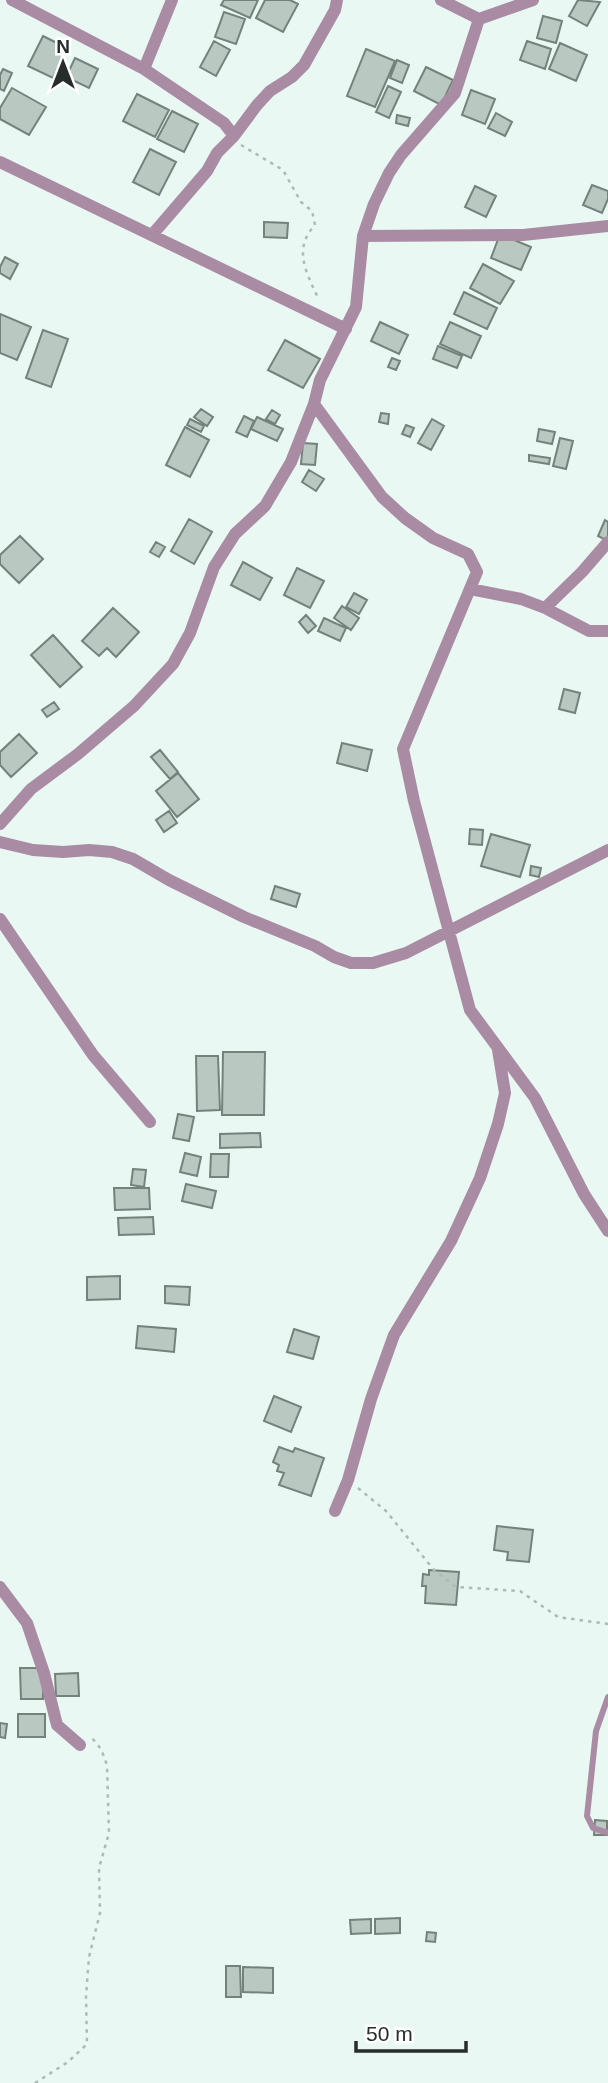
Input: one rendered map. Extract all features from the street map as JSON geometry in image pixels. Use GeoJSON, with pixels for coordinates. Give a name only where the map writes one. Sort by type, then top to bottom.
{"type":"FeatureCollection","features":[{"type":"Feature","properties":{"kind":"street"},"geometry":{"type":"LineString","coordinates":[[12,0],[144,69],[224,123],[234,136]]}},
{"type":"Feature","properties":{"kind":"street"},"geometry":{"type":"LineString","coordinates":[[144,69],[172,0]]}},
{"type":"Feature","properties":{"kind":"street"},"geometry":{"type":"LineString","coordinates":[[152,235],[207,171],[217,153],[234,136],[257,105],[270,91],[292,77],[304,65],[335,10],[337,0]]}},
{"type":"Feature","properties":{"kind":"street"},"geometry":{"type":"LineString","coordinates":[[441,0],[479,19],[533,0]]}},
{"type":"Feature","properties":{"kind":"street"},"geometry":{"type":"LineString","coordinates":[[0,824],[32,789],[134,706],[173,664],[190,634],[214,567],[235,534],[265,506],[291,462],[314,404],[320,380],[356,307],[363,236],[374,204],[401,155],[455,93],[479,19]]}},
{"type":"Feature","properties":{"kind":"street"},"geometry":{"type":"LineString","coordinates":[[0,162],[346,329]]}},
{"type":"Feature","properties":{"kind":"street"},"geometry":{"type":"LineString","coordinates":[[363,236],[523,235],[608,226]]}},
{"type":"Feature","properties":{"kind":"street"},"geometry":{"type":"LineString","coordinates":[[314,404],[382,497],[433,538],[468,554],[477,572],[403,749],[414,802],[470,1010],[535,1098],[584,1194],[608,1231]]}},
{"type":"Feature","properties":{"kind":"street"},"geometry":{"type":"LineString","coordinates":[[545,607],[582,572],[608,542]]}},
{"type":"Feature","properties":{"kind":"street"},"geometry":{"type":"LineString","coordinates":[[470,589],[522,599],[545,607],[589,632],[608,631]]}},
{"type":"Feature","properties":{"kind":"street"},"geometry":{"type":"LineString","coordinates":[[0,842],[33,850],[112,852],[133,859],[244,917],[351,963],[373,963],[406,953],[608,850]]}},
{"type":"Feature","properties":{"kind":"street"},"geometry":{"type":"LineString","coordinates":[[0,919],[93,1055],[150,1122]]}},
{"type":"Feature","properties":{"kind":"street"},"geometry":{"type":"LineString","coordinates":[[335,1511],[348,1480],[371,1399],[394,1335],[446,1251],[480,1178],[505,1093],[497,1047]]}},
{"type":"Feature","properties":{"kind":"street"},"geometry":{"type":"LineString","coordinates":[[0,1587],[27,1623],[44,1673],[57,1725],[80,1745]]}},
{"type":"Feature","properties":{"kind":"lane"},"geometry":{"type":"LineString","coordinates":[[608,1697],[596,1731],[587,1816],[593,1828],[608,1833]]}},
{"type":"Feature","properties":{"kind":"path"},"geometry":{"type":"LineString","coordinates":[[234,136],[245,149],[283,170],[301,202],[312,211],[315,225],[307,232],[303,257],[306,271],[327,319]]}},
{"type":"Feature","properties":{"kind":"path"},"geometry":{"type":"LineString","coordinates":[[348,1480],[386,1511],[434,1570],[456,1587],[520,1591],[558,1617],[608,1623]]}},
{"type":"Feature","properties":{"kind":"path"},"geometry":{"type":"LineString","coordinates":[[35,2083],[68,2062],[87,2044],[86,1996],[89,1957],[100,1913],[99,1868],[109,1833],[107,1765],[101,1749],[91,1735],[80,1745]]}},
{"type":"Feature","properties":{"kind":"building"},"geometry":{"type":"Polygon","coordinates":[[[224,0],[258,0],[250,18],[221,5],[224,0]]]}},
{"type":"Feature","properties":{"kind":"building"},"geometry":{"type":"Polygon","coordinates":[[[265,0],[290,0],[298,4],[283,32],[256,18],[265,0]]]}},
{"type":"Feature","properties":{"kind":"building"},"geometry":{"type":"Polygon","coordinates":[[[578,0],[600,2],[587,26],[569,16],[578,0]]]}},
{"type":"Feature","properties":{"kind":"building"},"geometry":{"type":"Polygon","coordinates":[[[224,12],[245,19],[236,44],[215,37],[224,12]]]}},
{"type":"Feature","properties":{"kind":"building"},"geometry":{"type":"Polygon","coordinates":[[[543,16],[562,21],[556,43],[537,38],[543,16]]]}},
{"type":"Feature","properties":{"kind":"building"},"geometry":{"type":"Polygon","coordinates":[[[43,36],[67,48],[53,78],[28,66],[43,36]]]}},
{"type":"Feature","properties":{"kind":"building"},"geometry":{"type":"Polygon","coordinates":[[[214,41],[230,50],[216,76],[200,67],[214,41]]]}},
{"type":"Feature","properties":{"kind":"building"},"geometry":{"type":"Polygon","coordinates":[[[527,41],[551,49],[545,69],[520,60],[527,41]]]}},
{"type":"Feature","properties":{"kind":"building"},"geometry":{"type":"Polygon","coordinates":[[[560,43],[587,55],[576,81],[549,69],[560,43]]]}},
{"type":"Feature","properties":{"kind":"building"},"geometry":{"type":"Polygon","coordinates":[[[366,49],[395,61],[375,107],[347,96],[366,49]]]}},
{"type":"Feature","properties":{"kind":"building"},"geometry":{"type":"Polygon","coordinates":[[[75,58],[98,69],[89,88],[66,77],[75,58]]]}},
{"type":"Feature","properties":{"kind":"building"},"geometry":{"type":"Polygon","coordinates":[[[397,60],[409,65],[402,83],[390,78],[397,60]]]}},
{"type":"Feature","properties":{"kind":"building"},"geometry":{"type":"Polygon","coordinates":[[[426,67],[453,80],[441,105],[414,91],[426,67]]]}},
{"type":"Feature","properties":{"kind":"building"},"geometry":{"type":"Polygon","coordinates":[[[3,69],[12,73],[4,91],[0,89],[3,69]]]}},
{"type":"Feature","properties":{"kind":"building"},"geometry":{"type":"Polygon","coordinates":[[[388,86],[401,92],[389,118],[376,112],[388,86]]]}},
{"type":"Feature","properties":{"kind":"building"},"geometry":{"type":"Polygon","coordinates":[[[12,88],[46,107],[29,135],[0,119],[0,108],[12,88]]]}},
{"type":"Feature","properties":{"kind":"building"},"geometry":{"type":"Polygon","coordinates":[[[471,90],[495,99],[485,124],[462,115],[471,90]]]}},
{"type":"Feature","properties":{"kind":"building"},"geometry":{"type":"Polygon","coordinates":[[[137,94],[169,110],[155,137],[123,121],[137,94]]]}},
{"type":"Feature","properties":{"kind":"building"},"geometry":{"type":"Polygon","coordinates":[[[172,111],[198,124],[184,152],[157,139],[172,111]]]}},
{"type":"Feature","properties":{"kind":"building"},"geometry":{"type":"Polygon","coordinates":[[[496,113],[512,122],[505,136],[488,128],[496,113]]]}},
{"type":"Feature","properties":{"kind":"building"},"geometry":{"type":"Polygon","coordinates":[[[397,115],[410,118],[408,126],[396,123],[397,115]]]}},
{"type":"Feature","properties":{"kind":"building"},"geometry":{"type":"Polygon","coordinates":[[[150,149],[176,162],[159,195],[133,182],[150,149]]]}},
{"type":"Feature","properties":{"kind":"building"},"geometry":{"type":"Polygon","coordinates":[[[592,185],[608,191],[608,199],[602,213],[583,205],[592,185]]]}},
{"type":"Feature","properties":{"kind":"building"},"geometry":{"type":"Polygon","coordinates":[[[475,186],[496,196],[486,217],[465,207],[475,186]]]}},
{"type":"Feature","properties":{"kind":"building"},"geometry":{"type":"Polygon","coordinates":[[[264,222],[288,223],[287,238],[264,237],[264,222]]]}},
{"type":"Feature","properties":{"kind":"building"},"geometry":{"type":"Polygon","coordinates":[[[500,234],[531,247],[521,270],[491,258],[500,234]]]}},
{"type":"Feature","properties":{"kind":"building"},"geometry":{"type":"Polygon","coordinates":[[[5,257],[18,264],[10,279],[0,273],[5,257]]]}},
{"type":"Feature","properties":{"kind":"building"},"geometry":{"type":"Polygon","coordinates":[[[483,264],[514,281],[500,304],[470,288],[483,264]]]}},
{"type":"Feature","properties":{"kind":"building"},"geometry":{"type":"Polygon","coordinates":[[[464,292],[497,308],[487,329],[454,314],[464,292]]]}},
{"type":"Feature","properties":{"kind":"building"},"geometry":{"type":"Polygon","coordinates":[[[0,314],[31,327],[17,360],[0,353],[0,314]]]}},
{"type":"Feature","properties":{"kind":"building"},"geometry":{"type":"Polygon","coordinates":[[[380,322],[408,335],[399,354],[371,341],[380,322]]]}},
{"type":"Feature","properties":{"kind":"building"},"geometry":{"type":"Polygon","coordinates":[[[450,322],[481,336],[471,358],[440,344],[450,322]]]}},
{"type":"Feature","properties":{"kind":"building"},"geometry":{"type":"Polygon","coordinates":[[[43,330],[68,339],[51,387],[26,378],[43,330]]]}},
{"type":"Feature","properties":{"kind":"building"},"geometry":{"type":"Polygon","coordinates":[[[285,340],[320,359],[303,388],[268,370],[285,340]]]}},
{"type":"Feature","properties":{"kind":"building"},"geometry":{"type":"Polygon","coordinates":[[[438,346],[462,356],[457,368],[433,359],[438,346]]]}},
{"type":"Feature","properties":{"kind":"building"},"geometry":{"type":"Polygon","coordinates":[[[392,358],[400,361],[396,370],[388,367],[392,358]]]}},
{"type":"Feature","properties":{"kind":"building"},"geometry":{"type":"Polygon","coordinates":[[[201,409],[213,417],[207,426],[194,417],[201,409]]]}},
{"type":"Feature","properties":{"kind":"building"},"geometry":{"type":"Polygon","coordinates":[[[272,410],[280,415],[275,424],[266,419],[272,410]]]}},
{"type":"Feature","properties":{"kind":"building"},"geometry":{"type":"Polygon","coordinates":[[[381,413],[389,414],[388,424],[379,422],[381,413]]]}},
{"type":"Feature","properties":{"kind":"building"},"geometry":{"type":"Polygon","coordinates":[[[244,416],[254,421],[247,437],[236,432],[244,416]]]}},
{"type":"Feature","properties":{"kind":"building"},"geometry":{"type":"Polygon","coordinates":[[[257,417],[283,429],[277,441],[251,429],[257,417]]]}},
{"type":"Feature","properties":{"kind":"building"},"geometry":{"type":"Polygon","coordinates":[[[190,419],[204,426],[201,432],[187,425],[190,419]]]}},
{"type":"Feature","properties":{"kind":"building"},"geometry":{"type":"Polygon","coordinates":[[[432,419],[444,426],[431,450],[418,443],[432,419]]]}},
{"type":"Feature","properties":{"kind":"building"},"geometry":{"type":"Polygon","coordinates":[[[406,425],[414,428],[410,437],[402,434],[406,425]]]}},
{"type":"Feature","properties":{"kind":"building"},"geometry":{"type":"Polygon","coordinates":[[[185,427],[209,440],[190,477],[166,465],[185,427]]]}},
{"type":"Feature","properties":{"kind":"building"},"geometry":{"type":"Polygon","coordinates":[[[539,429],[555,432],[552,444],[537,441],[539,429]]]}},
{"type":"Feature","properties":{"kind":"building"},"geometry":{"type":"Polygon","coordinates":[[[560,438],[573,441],[566,469],[553,466],[560,438]]]}},
{"type":"Feature","properties":{"kind":"building"},"geometry":{"type":"Polygon","coordinates":[[[303,443],[317,444],[315,465],[301,464],[303,443]]]}},
{"type":"Feature","properties":{"kind":"building"},"geometry":{"type":"Polygon","coordinates":[[[529,455],[550,458],[549,464],[529,461],[529,455]]]}},
{"type":"Feature","properties":{"kind":"building"},"geometry":{"type":"Polygon","coordinates":[[[309,470],[324,479],[316,491],[302,482],[309,470]]]}},
{"type":"Feature","properties":{"kind":"building"},"geometry":{"type":"Polygon","coordinates":[[[189,519],[212,532],[194,564],[171,551],[189,519]]]}},
{"type":"Feature","properties":{"kind":"building"},"geometry":{"type":"Polygon","coordinates":[[[605,520],[608,522],[608,541],[598,536],[605,520]]]}},
{"type":"Feature","properties":{"kind":"building"},"geometry":{"type":"Polygon","coordinates":[[[20,536],[43,559],[19,583],[0,564],[0,555],[20,536]]]}},
{"type":"Feature","properties":{"kind":"building"},"geometry":{"type":"Polygon","coordinates":[[[156,542],[165,547],[159,557],[150,552],[156,542]]]}},
{"type":"Feature","properties":{"kind":"building"},"geometry":{"type":"Polygon","coordinates":[[[243,562],[272,578],[260,600],[231,585],[243,562]]]}},
{"type":"Feature","properties":{"kind":"building"},"geometry":{"type":"Polygon","coordinates":[[[297,568],[324,581],[310,608],[284,595],[297,568]]]}},
{"type":"Feature","properties":{"kind":"building"},"geometry":{"type":"Polygon","coordinates":[[[354,593],[367,600],[359,614],[346,607],[354,593]]]}},
{"type":"Feature","properties":{"kind":"building"},"geometry":{"type":"Polygon","coordinates":[[[342,606],[359,618],[351,630],[334,618],[342,606]]]}},
{"type":"Feature","properties":{"kind":"building"},"geometry":{"type":"Polygon","coordinates":[[[113,608],[139,632],[116,657],[107,648],[99,656],[82,641],[113,608]]]}},
{"type":"Feature","properties":{"kind":"building"},"geometry":{"type":"Polygon","coordinates":[[[306,615],[316,626],[308,633],[299,622],[306,615]]]}},
{"type":"Feature","properties":{"kind":"building"},"geometry":{"type":"Polygon","coordinates":[[[324,618],[346,628],[340,641],[318,631],[324,618]]]}},
{"type":"Feature","properties":{"kind":"building"},"geometry":{"type":"Polygon","coordinates":[[[53,635],[82,667],[60,687],[31,655],[53,635]]]}},
{"type":"Feature","properties":{"kind":"building"},"geometry":{"type":"Polygon","coordinates":[[[564,689],[580,693],[575,713],[559,709],[564,689]]]}},
{"type":"Feature","properties":{"kind":"building"},"geometry":{"type":"Polygon","coordinates":[[[54,702],[59,709],[47,717],[42,710],[54,702]]]}},
{"type":"Feature","properties":{"kind":"building"},"geometry":{"type":"Polygon","coordinates":[[[19,734],[37,753],[11,777],[0,765],[0,752],[19,734]]]}},
{"type":"Feature","properties":{"kind":"building"},"geometry":{"type":"Polygon","coordinates":[[[342,743],[372,750],[367,771],[337,763],[342,743]]]}},
{"type":"Feature","properties":{"kind":"building"},"geometry":{"type":"Polygon","coordinates":[[[160,750],[178,772],[170,779],[151,757],[160,750]]]}},
{"type":"Feature","properties":{"kind":"building"},"geometry":{"type":"Polygon","coordinates":[[[178,773],[199,799],[177,817],[156,791],[178,773]]]}},
{"type":"Feature","properties":{"kind":"building"},"geometry":{"type":"Polygon","coordinates":[[[169,811],[177,823],[164,832],[156,820],[169,811]]]}},
{"type":"Feature","properties":{"kind":"building"},"geometry":{"type":"Polygon","coordinates":[[[470,829],[483,830],[482,845],[469,844],[470,829]]]}},
{"type":"Feature","properties":{"kind":"building"},"geometry":{"type":"Polygon","coordinates":[[[491,834],[530,845],[520,877],[481,866],[491,834]]]}},
{"type":"Feature","properties":{"kind":"building"},"geometry":{"type":"Polygon","coordinates":[[[531,866],[541,868],[539,877],[530,875],[531,866]]]}},
{"type":"Feature","properties":{"kind":"building"},"geometry":{"type":"Polygon","coordinates":[[[275,886],[300,894],[296,907],[271,899],[275,886]]]}},
{"type":"Feature","properties":{"kind":"building"},"geometry":{"type":"Polygon","coordinates":[[[223,1052],[265,1052],[264,1115],[222,1115],[223,1052]]]}},
{"type":"Feature","properties":{"kind":"building"},"geometry":{"type":"Polygon","coordinates":[[[196,1056],[218,1056],[220,1110],[197,1111],[196,1056]]]}},
{"type":"Feature","properties":{"kind":"building"},"geometry":{"type":"Polygon","coordinates":[[[178,1114],[194,1117],[189,1141],[173,1138],[178,1114]]]}},
{"type":"Feature","properties":{"kind":"building"},"geometry":{"type":"Polygon","coordinates":[[[260,1133],[261,1147],[220,1148],[220,1134],[260,1133]]]}},
{"type":"Feature","properties":{"kind":"building"},"geometry":{"type":"Polygon","coordinates":[[[185,1153],[201,1157],[197,1176],[180,1172],[185,1153]]]}},
{"type":"Feature","properties":{"kind":"building"},"geometry":{"type":"Polygon","coordinates":[[[211,1154],[229,1154],[228,1177],[210,1177],[211,1154]]]}},
{"type":"Feature","properties":{"kind":"building"},"geometry":{"type":"Polygon","coordinates":[[[133,1169],[146,1170],[144,1187],[131,1185],[133,1169]]]}},
{"type":"Feature","properties":{"kind":"building"},"geometry":{"type":"Polygon","coordinates":[[[186,1184],[216,1191],[212,1208],[182,1201],[186,1184]]]}},
{"type":"Feature","properties":{"kind":"building"},"geometry":{"type":"Polygon","coordinates":[[[114,1188],[149,1188],[150,1209],[115,1210],[114,1188]]]}},
{"type":"Feature","properties":{"kind":"building"},"geometry":{"type":"Polygon","coordinates":[[[153,1217],[154,1234],[119,1235],[118,1218],[153,1217]]]}},
{"type":"Feature","properties":{"kind":"building"},"geometry":{"type":"Polygon","coordinates":[[[120,1276],[120,1299],[87,1300],[87,1277],[120,1276]]]}},
{"type":"Feature","properties":{"kind":"building"},"geometry":{"type":"Polygon","coordinates":[[[165,1286],[190,1287],[189,1305],[165,1303],[165,1286]]]}},
{"type":"Feature","properties":{"kind":"building"},"geometry":{"type":"Polygon","coordinates":[[[138,1326],[176,1329],[174,1352],[136,1348],[138,1326]]]}},
{"type":"Feature","properties":{"kind":"building"},"geometry":{"type":"Polygon","coordinates":[[[294,1329],[319,1337],[313,1359],[287,1352],[294,1329]]]}},
{"type":"Feature","properties":{"kind":"building"},"geometry":{"type":"Polygon","coordinates":[[[274,1396],[301,1407],[291,1432],[264,1421],[274,1396]]]}},
{"type":"Feature","properties":{"kind":"building"},"geometry":{"type":"Polygon","coordinates":[[[279,1447],[293,1452],[295,1448],[324,1458],[311,1496],[279,1485],[284,1473],[277,1471],[279,1465],[273,1462],[279,1447]]]}},
{"type":"Feature","properties":{"kind":"building"},"geometry":{"type":"Polygon","coordinates":[[[497,1526],[533,1530],[529,1562],[507,1560],[508,1552],[494,1550],[497,1526]]]}},
{"type":"Feature","properties":{"kind":"building"},"geometry":{"type":"Polygon","coordinates":[[[429,1570],[459,1572],[456,1605],[425,1603],[426,1586],[422,1586],[423,1574],[429,1575],[429,1570]]]}},
{"type":"Feature","properties":{"kind":"building"},"geometry":{"type":"Polygon","coordinates":[[[20,1668],[43,1668],[43,1699],[21,1699],[20,1668]]]}},
{"type":"Feature","properties":{"kind":"building"},"geometry":{"type":"Polygon","coordinates":[[[78,1673],[79,1696],[56,1696],[55,1674],[78,1673]]]}},
{"type":"Feature","properties":{"kind":"building"},"geometry":{"type":"Polygon","coordinates":[[[18,1714],[45,1714],[45,1737],[18,1737],[18,1714]]]}},
{"type":"Feature","properties":{"kind":"building"},"geometry":{"type":"Polygon","coordinates":[[[0,1723],[7,1724],[5,1738],[0,1737],[0,1723]]]}},
{"type":"Feature","properties":{"kind":"building"},"geometry":{"type":"Polygon","coordinates":[[[595,1820],[607,1821],[607,1835],[594,1835],[595,1820]]]}},
{"type":"Feature","properties":{"kind":"building"},"geometry":{"type":"Polygon","coordinates":[[[400,1918],[400,1933],[375,1934],[375,1919],[400,1918]]]}},
{"type":"Feature","properties":{"kind":"building"},"geometry":{"type":"Polygon","coordinates":[[[371,1919],[371,1933],[351,1934],[350,1920],[371,1919]]]}},
{"type":"Feature","properties":{"kind":"building"},"geometry":{"type":"Polygon","coordinates":[[[427,1932],[436,1933],[435,1942],[426,1941],[427,1932]]]}},
{"type":"Feature","properties":{"kind":"building"},"geometry":{"type":"Polygon","coordinates":[[[226,1966],[240,1966],[241,1997],[226,1997],[226,1966]]]}},
{"type":"Feature","properties":{"kind":"building"},"geometry":{"type":"Polygon","coordinates":[[[243,1967],[273,1968],[273,1993],[243,1992],[243,1967]]]}}]}
